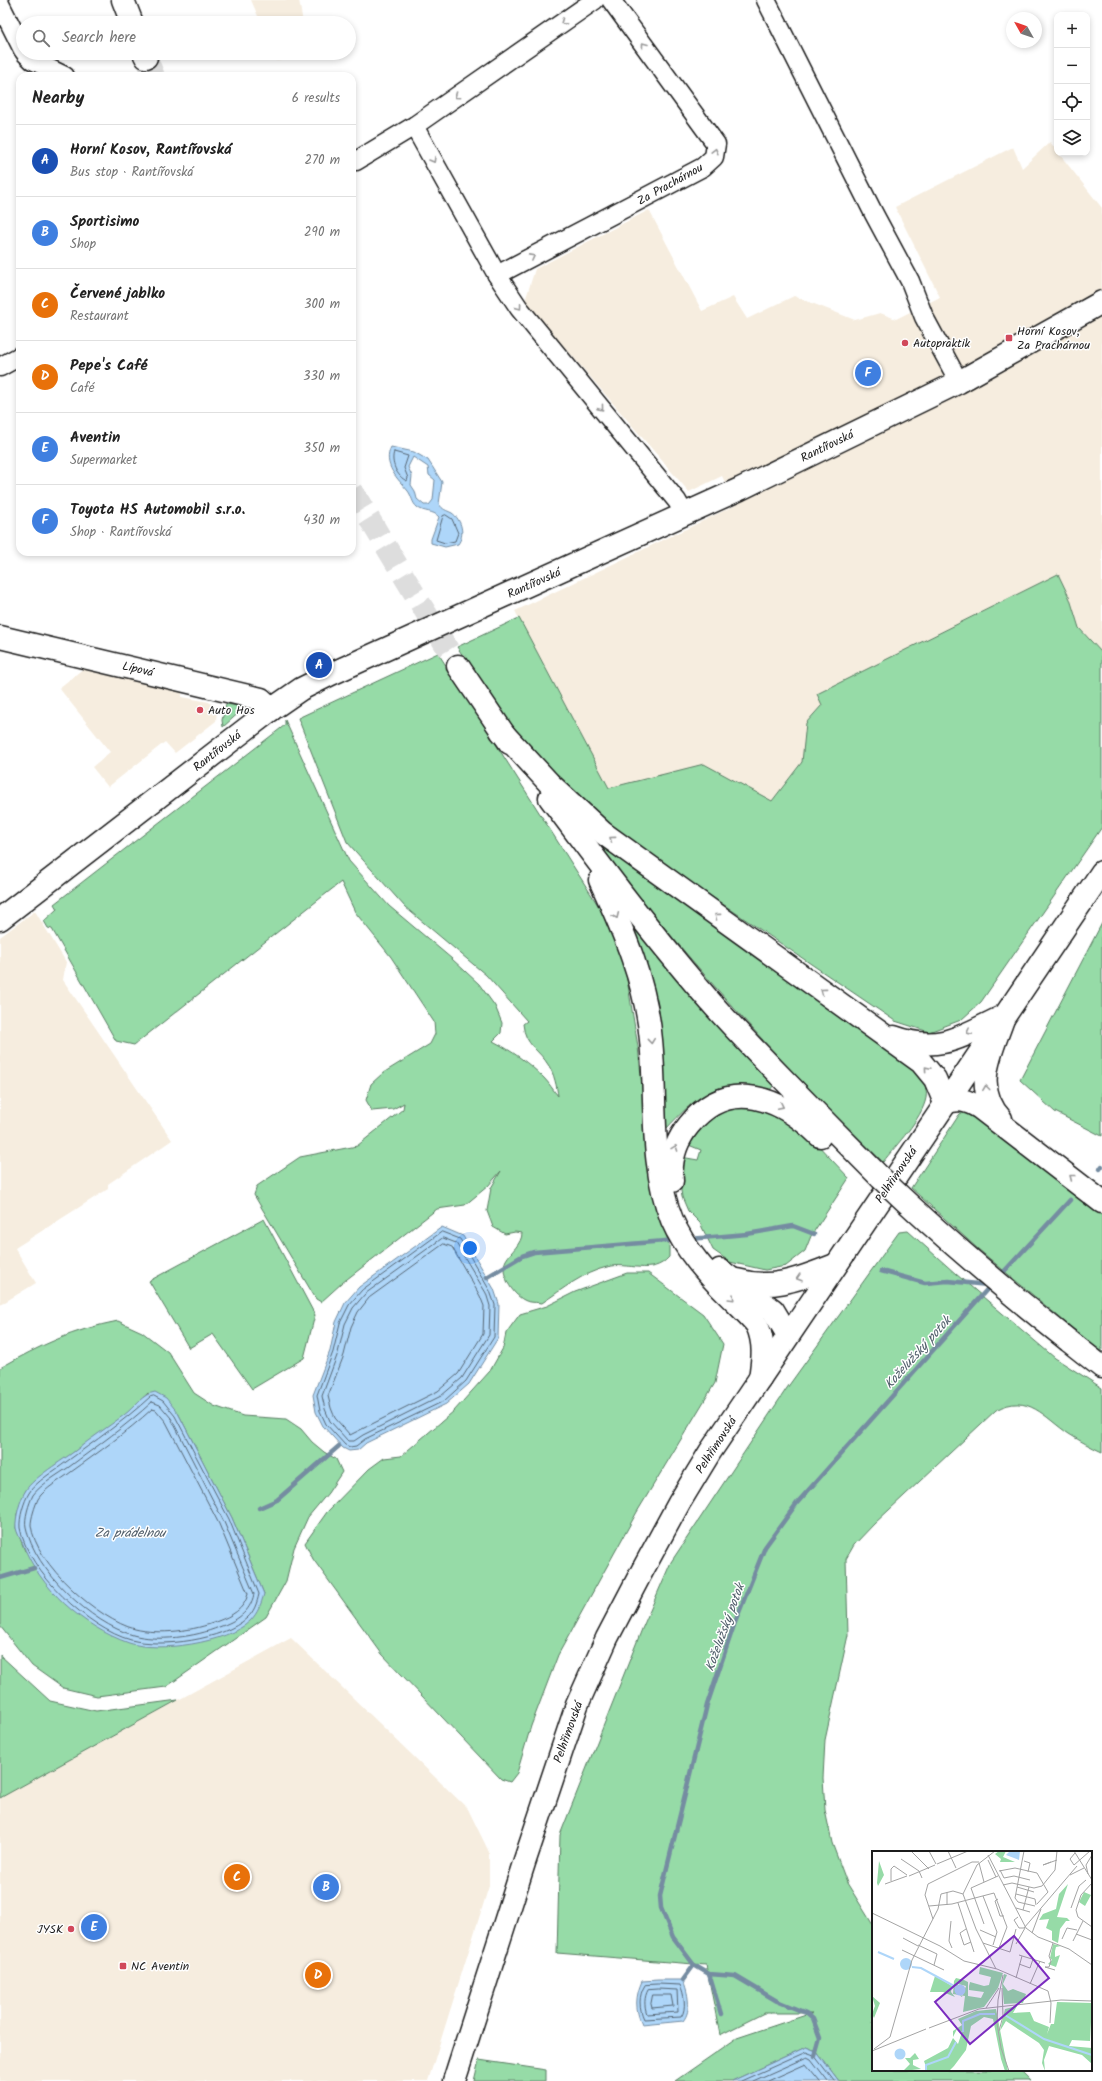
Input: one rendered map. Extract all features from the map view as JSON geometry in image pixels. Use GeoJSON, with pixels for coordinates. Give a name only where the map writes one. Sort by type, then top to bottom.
{"type":"FeatureCollection","features":[{"type":"Feature","properties":{"kind":"main road"},"geometry":{"type":"LineString","coordinates":[[123,0],[129,16]]}},
{"type":"Feature","properties":{"kind":"main road","name":"Rantířovská"},"geometry":{"type":"LineString","coordinates":[[0,919],[272,709],[301,689],[330,674],[685,515],[959,382],[1102,302]]}},
{"type":"Feature","properties":{"kind":"main road","name":"Lípová"},"geometry":{"type":"LineString","coordinates":[[0,637],[261,699],[272,709]]}},
{"type":"Feature","properties":{"kind":"main road"},"geometry":{"type":"LineString","coordinates":[[458,666],[501,731],[617,888],[715,1006],[780,1077],[832,1138]]}},
{"type":"Feature","properties":{"kind":"main road"},"geometry":{"type":"LineString","coordinates":[[501,731],[549,783],[603,833],[917,1059],[929,1070],[940,1089],[945,1103],[956,1099],[972,1103],[1013,1132],[1102,1202]]}},
{"type":"Feature","properties":{"kind":"main road"},"geometry":{"type":"LineString","coordinates":[[583,842],[633,955],[644,995],[651,1039],[657,1149],[663,1188],[702,1268],[757,1326],[770,1332],[788,1336]]}},
{"type":"Feature","properties":{"kind":"main road","name":"Pelhřimovská"},"geometry":{"type":"LineString","coordinates":[[454,2081],[561,1750],[592,1670],[641,1573],[679,1503],[710,1452],[861,1226],[1102,872]]}},
{"type":"Feature","properties":{"kind":"main road"},"geometry":{"type":"LineString","coordinates":[[878,1031],[908,1042],[932,1045],[956,1039],[1004,1016]]}},
{"type":"Feature","properties":{"kind":"main road"},"geometry":{"type":"LineString","coordinates":[[1004,1016],[987,1064],[985,1089],[993,1110],[1013,1132]]}},
{"type":"Feature","properties":{"kind":"main road"},"geometry":{"type":"LineString","coordinates":[[677,1218],[672,1186],[672,1156],[675,1146],[686,1128],[701,1112],[720,1101],[742,1097],[768,1101],[792,1112],[832,1138],[881,1178],[954,1247],[1008,1293],[1102,1367]]}},
{"type":"Feature","properties":{"kind":"main road"},"geometry":{"type":"LineString","coordinates":[[693,1247],[730,1278],[773,1310],[788,1336]]}},
{"type":"Feature","properties":{"kind":"main road"},"geometry":{"type":"LineString","coordinates":[[730,1278],[757,1285],[774,1285],[808,1276],[836,1265]]}},
{"type":"Feature","properties":{"kind":"main road"},"geometry":{"type":"LineString","coordinates":[[757,1326],[763,1350],[760,1378]]}},
{"type":"Feature","properties":{"kind":"street"},"geometry":{"type":"LineString","coordinates":[[356,161],[414,126],[596,0]]}},
{"type":"Feature","properties":{"kind":"street","name":"Za Prachárnou"},"geometry":{"type":"LineString","coordinates":[[498,275],[703,167],[714,157],[716,144],[611,0]]}},
{"type":"Feature","properties":{"kind":"street"},"geometry":{"type":"LineString","coordinates":[[766,0],[874,214],[910,281],[920,308],[959,382]]}},
{"type":"Feature","properties":{"kind":"street"},"geometry":{"type":"LineString","coordinates":[[0,4],[16,36]]}},
{"type":"Feature","properties":{"kind":"street"},"geometry":{"type":"LineString","coordinates":[[32,60],[58,72]]}},
{"type":"Feature","properties":{"kind":"street"},"geometry":{"type":"LineString","coordinates":[[414,126],[498,275],[519,308],[677,500],[685,515]]}},
{"type":"Feature","properties":{"kind":"street"},"geometry":{"type":"LineString","coordinates":[[0,367],[16,358]]}},
{"type":"Feature","properties":{"kind":"shaded area"},"geometry":{"type":"Polygon","coordinates":[[[251,0],[299,0],[302,16],[258,16],[251,0]]]}},
{"type":"Feature","properties":{"kind":"shaded area"},"geometry":{"type":"Polygon","coordinates":[[[1050,142],[1054,147],[1054,156],[1061,156],[1102,208],[1102,653],[1079,628],[1070,599],[1058,574],[817,694],[822,705],[806,723],[802,762],[772,801],[704,764],[609,788],[515,611],[736,505],[722,476],[689,492],[525,301],[535,269],[649,210],[702,311],[733,297],[747,319],[794,296],[855,320],[880,313],[896,319],[940,297],[895,207],[1013,147],[1022,168],[1050,142]]]}},
{"type":"Feature","properties":{"kind":"shaded area"},"geometry":{"type":"Polygon","coordinates":[[[84,668],[182,691],[182,697],[209,702],[217,711],[216,721],[175,753],[165,742],[108,787],[92,767],[110,752],[59,688],[84,668]]]}},
{"type":"Feature","properties":{"kind":"shaded area"},"geometry":{"type":"Polygon","coordinates":[[[35,911],[66,962],[63,980],[172,1140],[108,1184],[108,1189],[15,1248],[36,1283],[0,1305],[0,937],[35,911]]]}},
{"type":"Feature","properties":{"kind":"shaded area"},"geometry":{"type":"Polygon","coordinates":[[[291,1638],[468,1809],[489,1852],[489,1886],[428,2081],[0,2081],[0,1798],[291,1638]]]}},
{"type":"Feature","properties":{"kind":"green space"},"geometry":{"type":"Polygon","coordinates":[[[1058,574],[1070,599],[1079,628],[1102,653],[1102,827],[981,1002],[961,1020],[929,1032],[895,1021],[646,852],[584,804],[514,730],[457,647],[519,618],[609,788],[704,764],[772,801],[802,762],[806,723],[822,705],[817,694],[1058,574]]]}},
{"type":"Feature","properties":{"kind":"green space"},"geometry":{"type":"Polygon","coordinates":[[[438,653],[608,921],[626,973],[638,1047],[653,1191],[669,1244],[669,1257],[662,1263],[655,1266],[607,1267],[589,1273],[542,1303],[524,1300],[511,1288],[505,1277],[504,1271],[506,1260],[520,1241],[522,1233],[515,1232],[505,1234],[493,1227],[487,1211],[491,1188],[501,1171],[488,1186],[465,1205],[437,1209],[342,1283],[321,1302],[316,1299],[254,1195],[257,1186],[300,1157],[357,1146],[403,1109],[404,1103],[393,1109],[372,1111],[366,1100],[371,1084],[383,1073],[430,1044],[435,1034],[434,1022],[391,957],[355,912],[341,882],[134,1045],[116,1041],[52,929],[48,928],[44,921],[57,909],[54,904],[285,725],[285,720],[349,861],[389,906],[452,959],[479,984],[495,1006],[502,1023],[501,1033],[493,1041],[514,1053],[532,1067],[546,1080],[558,1096],[551,1069],[526,1037],[523,1024],[527,1021],[486,975],[405,907],[347,842],[298,718],[438,653]]]}},
{"type":"Feature","properties":{"kind":"green space"},"geometry":{"type":"Polygon","coordinates":[[[226,704],[239,706],[243,709],[223,727],[222,720],[226,704]]]}},
{"type":"Feature","properties":{"kind":"green space"},"geometry":{"type":"Polygon","coordinates":[[[586,830],[918,1069],[926,1091],[924,1106],[914,1123],[883,1162],[765,1043],[728,1002],[656,917],[586,830]]]}},
{"type":"Feature","properties":{"kind":"green space"},"geometry":{"type":"Polygon","coordinates":[[[1102,923],[1102,1136],[1055,1112],[1020,1080],[1102,923]]]}},
{"type":"Feature","properties":{"kind":"green space"},"geometry":{"type":"Polygon","coordinates":[[[634,928],[697,1003],[773,1086],[770,1090],[752,1086],[736,1085],[711,1091],[688,1107],[665,1130],[631,930],[634,928]]]}},
{"type":"Feature","properties":{"kind":"green space"},"geometry":{"type":"Polygon","coordinates":[[[738,1106],[768,1109],[814,1141],[849,1178],[811,1236],[805,1251],[786,1266],[765,1270],[730,1262],[713,1250],[700,1223],[688,1211],[682,1197],[680,1184],[681,1157],[698,1160],[701,1150],[686,1144],[711,1115],[738,1106]]]}},
{"type":"Feature","properties":{"kind":"green space"},"geometry":{"type":"Polygon","coordinates":[[[965,1110],[1083,1198],[1102,1215],[1102,1353],[978,1249],[911,1188],[959,1115],[965,1110]]]}},
{"type":"Feature","properties":{"kind":"green space"},"geometry":{"type":"Polygon","coordinates":[[[264,1219],[315,1315],[304,1358],[252,1389],[213,1334],[189,1348],[149,1281],[264,1219]]]}},
{"type":"Feature","properties":{"kind":"green space"},"geometry":{"type":"Polygon","coordinates":[[[908,1231],[1055,1358],[1102,1388],[1102,1452],[1069,1434],[1036,1409],[1027,1405],[1007,1405],[996,1410],[874,1524],[854,1545],[846,1559],[848,1635],[825,1740],[823,1778],[825,1810],[832,1843],[847,1883],[872,1923],[872,2071],[1021,2071],[1031,2081],[839,2081],[816,2051],[806,2047],[732,2081],[675,2081],[737,2038],[812,2013],[764,2013],[720,2035],[706,1965],[557,1953],[560,1835],[642,1629],[671,1562],[787,1388],[899,1232],[908,1231]]]}},
{"type":"Feature","properties":{"kind":"green space"},"geometry":{"type":"Polygon","coordinates":[[[627,1273],[648,1273],[703,1314],[723,1344],[715,1383],[637,1512],[558,1655],[531,1726],[517,1773],[510,1782],[501,1779],[382,1654],[313,1559],[305,1543],[327,1512],[369,1469],[384,1458],[401,1456],[454,1411],[490,1371],[503,1348],[506,1333],[520,1314],[547,1306],[575,1292],[627,1273]]]}},
{"type":"Feature","properties":{"kind":"green space"},"geometry":{"type":"Polygon","coordinates":[[[118,1321],[142,1332],[168,1352],[194,1393],[214,1406],[243,1416],[286,1419],[301,1429],[312,1442],[324,1452],[336,1459],[342,1472],[328,1493],[308,1517],[294,1548],[286,1581],[266,1617],[166,1687],[97,1696],[63,1688],[32,1666],[0,1626],[0,1368],[57,1339],[118,1321]],[[148,1393],[125,1415],[45,1473],[26,1490],[17,1514],[16,1528],[25,1551],[264,1594],[232,1518],[178,1413],[148,1393]]]}},
{"type":"Feature","properties":{"kind":"green space"},"geometry":{"type":"Polygon","coordinates":[[[0,1655],[50,1701],[96,1711],[178,1700],[0,1798],[0,1655]]]}},
{"type":"Feature","properties":{"kind":"green space"},"geometry":{"type":"Polygon","coordinates":[[[479,2060],[546,2070],[546,2081],[474,2081],[479,2060]]]}},
{"type":"Feature","properties":{"kind":"water"},"geometry":{"type":"Polygon","coordinates":[[[391,447],[414,452],[428,460],[442,482],[439,504],[443,509],[452,513],[460,524],[462,532],[458,544],[445,547],[431,543],[439,517],[434,513],[420,509],[415,505],[409,493],[392,471],[388,460],[391,447]],[[413,457],[408,467],[412,476],[411,485],[415,491],[417,499],[424,505],[429,505],[433,500],[435,480],[429,475],[428,467],[413,457]]]}},
{"type":"Feature","properties":{"kind":"water"},"geometry":{"type":"Polygon","coordinates":[[[442,1227],[463,1236],[494,1289],[499,1304],[498,1338],[469,1384],[446,1404],[366,1443],[358,1450],[349,1451],[343,1448],[323,1426],[316,1412],[313,1395],[330,1351],[336,1322],[345,1303],[359,1287],[442,1227]]]}},
{"type":"Feature","properties":{"kind":"water","name":"Za prádelnou"},"geometry":{"type":"Polygon","coordinates":[[[155,1392],[166,1398],[178,1413],[232,1518],[264,1594],[255,1615],[250,1621],[239,1629],[225,1635],[192,1644],[157,1647],[129,1643],[95,1627],[79,1616],[51,1590],[39,1575],[16,1528],[16,1519],[20,1503],[26,1490],[35,1480],[128,1412],[146,1395],[155,1392]]]}},
{"type":"Feature","properties":{"kind":"water"},"geometry":{"type":"Polygon","coordinates":[[[683,1980],[688,1995],[688,2012],[683,2021],[642,2025],[638,2014],[637,1998],[642,1981],[683,1980]]]}},
{"type":"Feature","properties":{"kind":"water"},"geometry":{"type":"Polygon","coordinates":[[[806,2047],[816,2051],[839,2081],[732,2081],[806,2047]]]}},
{"type":"Feature","properties":{"kind":"waterway","name":"Koželužský potok"},"geometry":{"type":"LineString","coordinates":[[999,1277],[1070,1200]]}},
{"type":"Feature","properties":{"kind":"waterway"},"geometry":{"type":"LineString","coordinates":[[690,1239],[747,1234],[793,1226],[814,1234]]}},
{"type":"Feature","properties":{"kind":"waterway"},"geometry":{"type":"LineString","coordinates":[[487,1277],[522,1256],[534,1252],[677,1240]]}},
{"type":"Feature","properties":{"kind":"waterway"},"geometry":{"type":"LineString","coordinates":[[881,1271],[925,1283],[948,1281],[988,1285]]}},
{"type":"Feature","properties":{"kind":"waterway","name":"Koželužský potok"},"geometry":{"type":"LineString","coordinates":[[815,2056],[820,2038],[813,2019],[806,2013],[777,2001],[735,1976],[709,1974],[694,1965],[673,1937],[661,1908],[660,1896],[707,1705],[734,1625],[765,1547],[797,1503],[991,1285]]}},
{"type":"Feature","properties":{"kind":"waterway"},"geometry":{"type":"LineString","coordinates":[[259,1508],[277,1500],[339,1446]]}},
{"type":"Feature","properties":{"kind":"waterway"},"geometry":{"type":"LineString","coordinates":[[0,1578],[34,1568]]}},
{"type":"Feature","properties":{"kind":"waterway"},"geometry":{"type":"LineString","coordinates":[[683,1980],[694,1965]]}},
{"type":"Feature","properties":{"kind":"waterway"},"geometry":{"type":"LineString","coordinates":[[709,1974],[721,2014]]}},
{"type":"Feature","properties":{"kind":"tunnel"},"geometry":{"type":"LineString","coordinates":[[147,60],[152,72]]}},
{"type":"Feature","properties":{"kind":"tunnel"},"geometry":{"type":"LineString","coordinates":[[356,497],[458,666]]}},
{"type":"Feature","properties":{"kind":"place","name":"Horní Kosov, Za Prachárnou"},"geometry":{"type":"Point","coordinates":[1009,338]}},
{"type":"Feature","properties":{"kind":"place","name":"Autopraktik"},"geometry":{"type":"Point","coordinates":[905,343]}},
{"type":"Feature","properties":{"kind":"place","name":"Toyota HS Automobil s.r.o."},"geometry":{"type":"Point","coordinates":[868,373]}},
{"type":"Feature","properties":{"kind":"place","name":"Horní Kosov, Rantířovská"},"geometry":{"type":"Point","coordinates":[319,665]}},
{"type":"Feature","properties":{"kind":"place","name":"Auto Hos"},"geometry":{"type":"Point","coordinates":[200,710]}},
{"type":"Feature","properties":{"kind":"place","name":"Červené jablko"},"geometry":{"type":"Point","coordinates":[237,1877]}},
{"type":"Feature","properties":{"kind":"place","name":"Sportisimo"},"geometry":{"type":"Point","coordinates":[326,1887]}},
{"type":"Feature","properties":{"kind":"place","name":"Aventin"},"geometry":{"type":"Point","coordinates":[94,1927]}},
{"type":"Feature","properties":{"kind":"place","name":"JYSK"},"geometry":{"type":"Point","coordinates":[71,1929]}},
{"type":"Feature","properties":{"kind":"place","name":"NC Aventin"},"geometry":{"type":"Point","coordinates":[123,1966]}},
{"type":"Feature","properties":{"kind":"place","name":"Pepe's Café"},"geometry":{"type":"Point","coordinates":[318,1975]}}]}
